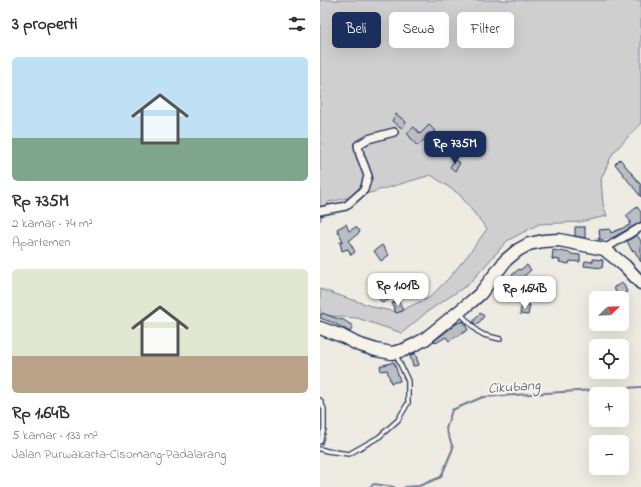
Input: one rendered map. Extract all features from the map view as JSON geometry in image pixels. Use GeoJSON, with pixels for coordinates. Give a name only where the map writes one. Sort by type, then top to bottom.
{"type":"FeatureCollection","features":[{"type":"Feature","properties":{"kind":"highway"},"geometry":{"type":"LineString","coordinates":[[320,328],[342,336],[357,344],[376,350],[392,353],[404,350],[425,339],[480,294],[506,260],[518,250],[529,244],[543,241],[559,240],[604,249],[625,266],[641,283]]}},
{"type":"Feature","properties":{"kind":"street"},"geometry":{"type":"LineString","coordinates":[[320,211],[346,206],[364,190],[368,176],[358,145],[368,139],[394,132]]}},
{"type":"Feature","properties":{"kind":"street"},"geometry":{"type":"LineString","coordinates":[[604,249],[641,227]]}},
{"type":"Feature","properties":{"kind":"lane"},"geometry":{"type":"LineString","coordinates":[[458,311],[477,331],[484,335],[500,339]]}},
{"type":"Feature","properties":{"kind":"lane"},"geometry":{"type":"LineString","coordinates":[[320,448],[327,451],[349,454],[379,438],[398,420],[408,402],[408,381],[395,352]]}},
{"type":"Feature","properties":{"kind":"lane"},"geometry":{"type":"LineString","coordinates":[[320,400],[324,409],[324,429],[320,442]]}},
{"type":"Feature","properties":{"kind":"shaded area"},"geometry":{"type":"Polygon","coordinates":[[[320,0],[641,0],[641,123],[613,153],[601,179],[603,204],[607,216],[579,222],[539,224],[507,241],[469,284],[428,311],[402,333],[357,318],[320,315],[320,289],[377,308],[397,312],[429,298],[449,278],[487,229],[459,194],[431,175],[366,194],[329,202],[320,221],[320,0]]]}},
{"type":"Feature","properties":{"kind":"building"},"geometry":{"type":"Polygon","coordinates":[[[396,114],[406,122],[402,128],[392,121],[396,114]]]}},
{"type":"Feature","properties":{"kind":"building"},"geometry":{"type":"Polygon","coordinates":[[[429,125],[435,131],[417,146],[407,133],[414,127],[420,134],[429,125]]]}},
{"type":"Feature","properties":{"kind":"building"},"geometry":{"type":"Polygon","coordinates":[[[620,159],[641,185],[641,197],[615,164],[620,159]]]}},
{"type":"Feature","properties":{"kind":"building"},"geometry":{"type":"Polygon","coordinates":[[[455,160],[460,163],[455,171],[450,167],[455,160]]]}},
{"type":"Feature","properties":{"kind":"building"},"geometry":{"type":"Polygon","coordinates":[[[637,207],[641,212],[641,222],[612,238],[599,240],[599,230],[610,229],[611,233],[630,225],[629,223],[631,222],[626,216],[637,207]]]}},
{"type":"Feature","properties":{"kind":"building"},"geometry":{"type":"Polygon","coordinates":[[[346,224],[349,231],[356,227],[360,232],[349,241],[355,252],[351,255],[348,249],[342,251],[340,242],[343,241],[337,229],[346,224]]]}},
{"type":"Feature","properties":{"kind":"building"},"geometry":{"type":"Polygon","coordinates":[[[575,227],[585,227],[585,238],[575,236],[575,227]]]}},
{"type":"Feature","properties":{"kind":"building"},"geometry":{"type":"Polygon","coordinates":[[[637,235],[641,241],[641,262],[634,250],[632,251],[627,241],[637,235]]]}},
{"type":"Feature","properties":{"kind":"building"},"geometry":{"type":"Polygon","coordinates":[[[382,245],[389,255],[381,261],[374,251],[382,245]]]}},
{"type":"Feature","properties":{"kind":"building"},"geometry":{"type":"Polygon","coordinates":[[[553,250],[580,255],[580,262],[570,261],[569,264],[559,262],[560,260],[552,259],[553,250]]]}},
{"type":"Feature","properties":{"kind":"building"},"geometry":{"type":"Polygon","coordinates":[[[593,259],[603,260],[602,268],[584,266],[585,261],[593,262],[593,259]]]}},
{"type":"Feature","properties":{"kind":"building"},"geometry":{"type":"Polygon","coordinates":[[[527,265],[531,270],[517,282],[512,275],[527,265]]]}},
{"type":"Feature","properties":{"kind":"building"},"geometry":{"type":"Polygon","coordinates":[[[623,283],[627,291],[615,291],[614,287],[623,283]]]}},
{"type":"Feature","properties":{"kind":"building"},"geometry":{"type":"Polygon","coordinates":[[[390,291],[393,298],[382,303],[378,296],[390,291]]]}},
{"type":"Feature","properties":{"kind":"building"},"geometry":{"type":"Polygon","coordinates":[[[399,301],[403,311],[396,313],[392,303],[399,301]]]}},
{"type":"Feature","properties":{"kind":"building"},"geometry":{"type":"Polygon","coordinates":[[[522,304],[530,305],[528,315],[520,314],[522,304]]]}},
{"type":"Feature","properties":{"kind":"building"},"geometry":{"type":"Polygon","coordinates":[[[322,313],[341,320],[342,319],[353,326],[350,332],[334,323],[320,318],[322,313]]]}},
{"type":"Feature","properties":{"kind":"building"},"geometry":{"type":"Polygon","coordinates":[[[480,313],[484,316],[477,325],[473,322],[480,313]]]}},
{"type":"Feature","properties":{"kind":"building"},"geometry":{"type":"Polygon","coordinates":[[[463,321],[468,330],[449,341],[446,337],[436,343],[434,341],[456,324],[463,321]]]}},
{"type":"Feature","properties":{"kind":"building"},"geometry":{"type":"Polygon","coordinates":[[[415,353],[419,365],[413,366],[410,356],[415,353]]]}},
{"type":"Feature","properties":{"kind":"building"},"geometry":{"type":"Polygon","coordinates":[[[394,362],[400,381],[391,383],[387,370],[381,371],[380,366],[394,362]]]}},
{"type":"Feature","properties":{"kind":"waterway","name":"Cikubang"},"geometry":{"type":"LineString","coordinates":[[405,487],[419,486],[441,477],[453,448],[446,429],[452,410],[483,397],[641,387]]}},
{"type":"Feature","properties":{"kind":"waterway","name":"Cikubang"},"geometry":{"type":"LineString","coordinates":[[370,487],[374,484],[394,487]]}}]}
